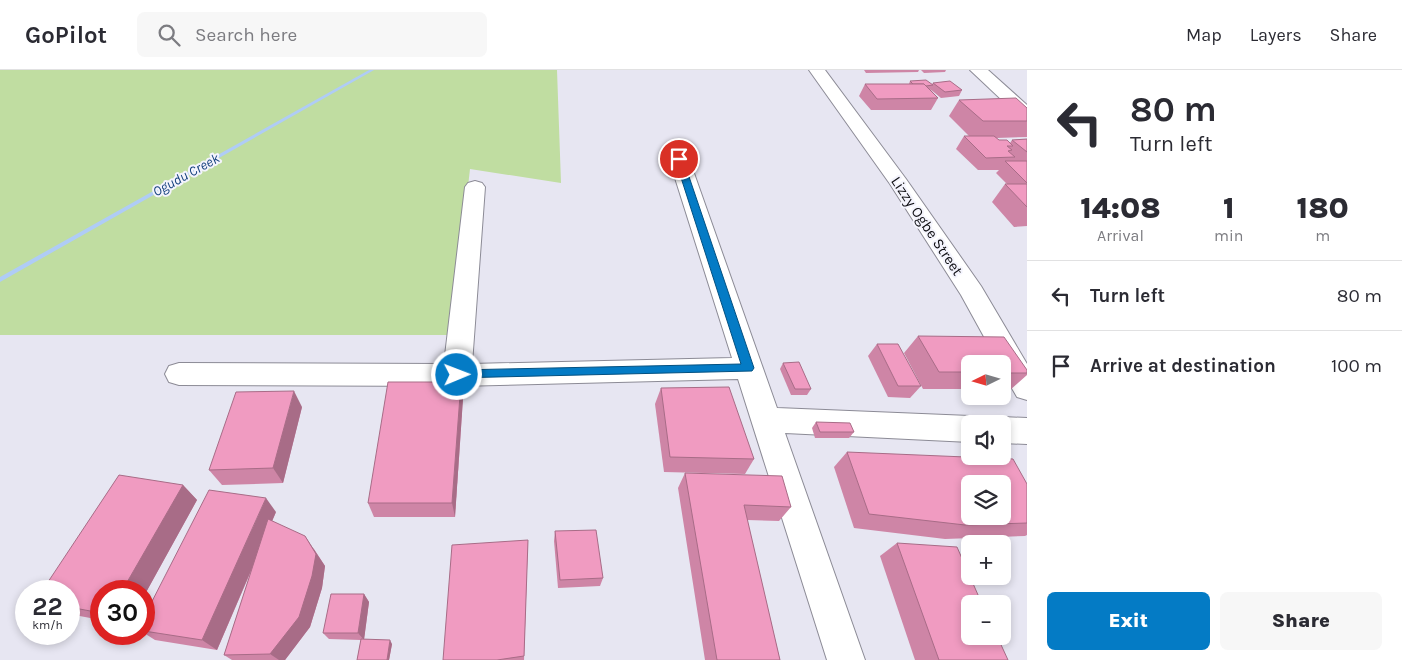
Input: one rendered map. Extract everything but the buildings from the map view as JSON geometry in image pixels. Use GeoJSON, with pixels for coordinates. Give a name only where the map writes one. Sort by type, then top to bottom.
{"type":"FeatureCollection","features":[{"type":"Feature","properties":{"kind":"street","name":"Lizzy Ogbe Street"},"geometry":{"type":"LineString","coordinates":[[817,70],[899,183],[972,292],[1027,389]]}},
{"type":"Feature","properties":{"kind":"street"},"geometry":{"type":"LineString","coordinates":[[978,70],[1027,114]]}},
{"type":"Feature","properties":{"kind":"street"},"geometry":{"type":"LineString","coordinates":[[679,159],[846,660]]}},
{"type":"Feature","properties":{"kind":"street"},"geometry":{"type":"LineString","coordinates":[[457,375],[475,187]]}},
{"type":"Feature","properties":{"kind":"street"},"geometry":{"type":"LineString","coordinates":[[180,374],[457,375],[748,368]]}},
{"type":"Feature","properties":{"kind":"street"},"geometry":{"type":"LineString","coordinates":[[766,420],[961,429]]}},
{"type":"Feature","properties":{"kind":"street"},"geometry":{"type":"LineString","coordinates":[[1011,430],[1027,431]]}},
{"type":"Feature","properties":{"kind":"green space"},"geometry":{"type":"Polygon","coordinates":[[[0,70],[557,70],[561,183],[470,169],[451,335],[0,335],[0,70]]]}},
{"type":"Feature","properties":{"kind":"waterway","name":"Ogudu Creek"},"geometry":{"type":"LineString","coordinates":[[0,280],[372,70]]}},
{"type":"Feature","properties":{"kind":"route"},"geometry":{"type":"LineString","coordinates":[[457,375],[748,368],[679,159]]}}]}
